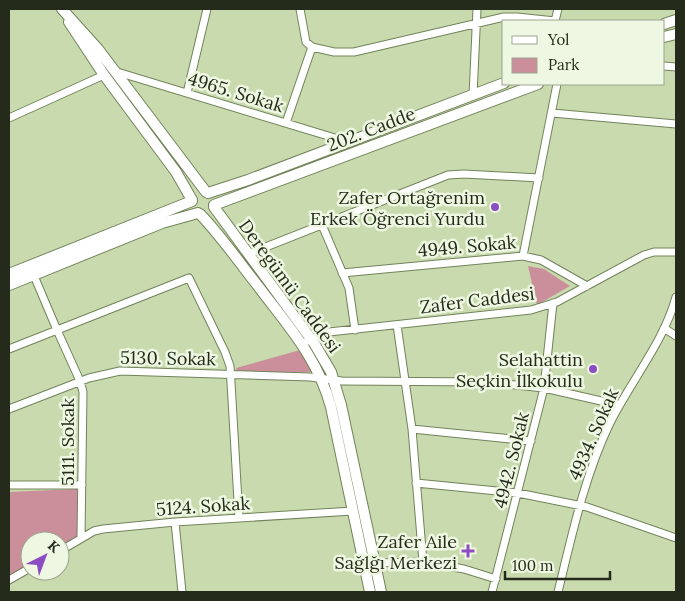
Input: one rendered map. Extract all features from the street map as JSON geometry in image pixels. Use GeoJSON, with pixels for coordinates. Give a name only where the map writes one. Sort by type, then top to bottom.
{"type":"FeatureCollection","features":[{"type":"Feature","properties":{"kind":"main road"},"geometry":{"type":"LineString","coordinates":[[9,274],[32,270],[162,223],[210,212],[214,206],[213,198],[207,193],[86,34],[61,9]]}},
{"type":"Feature","properties":{"kind":"main road"},"geometry":{"type":"LineString","coordinates":[[61,9],[104,75],[176,172],[192,200],[193,209],[199,214]]}},
{"type":"Feature","properties":{"kind":"main road","name":"202. Cadde"},"geometry":{"type":"LineString","coordinates":[[207,193],[502,84]]}},
{"type":"Feature","properties":{"kind":"main road","name":"202. Cadde"},"geometry":{"type":"LineString","coordinates":[[214,206],[535,85]]}},
{"type":"Feature","properties":{"kind":"main road"},"geometry":{"type":"LineString","coordinates":[[9,285],[32,270],[192,200],[196,194],[207,193]]}},
{"type":"Feature","properties":{"kind":"main road","name":"Deregümü Caddesi"},"geometry":{"type":"LineString","coordinates":[[214,206],[307,342],[322,378],[331,407],[370,592]]}},
{"type":"Feature","properties":{"kind":"main road","name":"Deregümü Caddesi"},"geometry":{"type":"LineString","coordinates":[[199,214],[326,362],[334,380],[341,405],[381,592]]}},
{"type":"Feature","properties":{"kind":"street"},"geometry":{"type":"LineString","coordinates":[[187,93],[208,9]]}},
{"type":"Feature","properties":{"kind":"street"},"geometry":{"type":"LineString","coordinates":[[300,9],[306,42],[312,47],[334,52],[354,52],[510,17],[544,20]]}},
{"type":"Feature","properties":{"kind":"street"},"geometry":{"type":"LineString","coordinates":[[472,95],[477,9]]}},
{"type":"Feature","properties":{"kind":"street"},"geometry":{"type":"LineString","coordinates":[[286,123],[312,47]]}},
{"type":"Feature","properties":{"kind":"street","name":"4965. Sokak"},"geometry":{"type":"LineString","coordinates":[[114,71],[349,142]]}},
{"type":"Feature","properties":{"kind":"street"},"geometry":{"type":"LineString","coordinates":[[9,118],[104,75]]}},
{"type":"Feature","properties":{"kind":"street"},"geometry":{"type":"LineString","coordinates":[[523,256],[557,85]]}},
{"type":"Feature","properties":{"kind":"street"},"geometry":{"type":"LineString","coordinates":[[552,113],[676,124]]}},
{"type":"Feature","properties":{"kind":"street"},"geometry":{"type":"LineString","coordinates":[[248,254],[454,174],[539,178]]}},
{"type":"Feature","properties":{"kind":"street"},"geometry":{"type":"LineString","coordinates":[[322,225],[349,288],[355,330]]}},
{"type":"Feature","properties":{"kind":"street","name":"Zafer Caddesi"},"geometry":{"type":"LineString","coordinates":[[307,342],[322,334],[531,310],[553,303],[644,255],[654,252],[676,252]]}},
{"type":"Feature","properties":{"kind":"street","name":"4949. Sokak"},"geometry":{"type":"LineString","coordinates":[[342,273],[523,256],[541,260],[586,286]]}},
{"type":"Feature","properties":{"kind":"street","name":"5111. Sokak"},"geometry":{"type":"LineString","coordinates":[[32,270],[56,330],[80,381],[83,399],[81,538]]}},
{"type":"Feature","properties":{"kind":"street"},"geometry":{"type":"LineString","coordinates":[[9,349],[189,278],[225,352],[231,375],[240,518]]}},
{"type":"Feature","properties":{"kind":"street","name":"4934. Sokak"},"geometry":{"type":"LineString","coordinates":[[558,592],[579,505],[596,454],[619,406],[664,328],[676,297]]}},
{"type":"Feature","properties":{"kind":"street","name":"4942. Sokak"},"geometry":{"type":"LineString","coordinates":[[492,592],[544,388],[553,303]]}},
{"type":"Feature","properties":{"kind":"street"},"geometry":{"type":"LineString","coordinates":[[396,325],[412,429],[423,562]]}},
{"type":"Feature","properties":{"kind":"street"},"geometry":{"type":"LineString","coordinates":[[664,328],[676,336]]}},
{"type":"Feature","properties":{"kind":"street","name":"5130. Sokak"},"geometry":{"type":"LineString","coordinates":[[9,409],[98,375],[120,372],[322,378],[334,380],[487,382],[544,388],[619,406]]}},
{"type":"Feature","properties":{"kind":"street"},"geometry":{"type":"LineString","coordinates":[[412,429],[531,441]]}},
{"type":"Feature","properties":{"kind":"street"},"geometry":{"type":"LineString","coordinates":[[416,483],[518,493],[579,505],[676,538]]}},
{"type":"Feature","properties":{"kind":"street"},"geometry":{"type":"LineString","coordinates":[[9,485],[82,485]]}},
{"type":"Feature","properties":{"kind":"street","name":"5124. Sokak"},"geometry":{"type":"LineString","coordinates":[[70,544],[99,530],[175,522],[353,511]]}},
{"type":"Feature","properties":{"kind":"street"},"geometry":{"type":"LineString","coordinates":[[175,522],[182,592]]}},
{"type":"Feature","properties":{"kind":"street"},"geometry":{"type":"LineString","coordinates":[[375,563],[423,562],[457,568],[496,579]]}},
{"type":"Feature","properties":{"kind":"street"},"geometry":{"type":"LineString","coordinates":[[9,580],[20,574]]}},
{"type":"Feature","properties":{"kind":"green space"},"geometry":{"type":"Polygon","coordinates":[[[528,266],[544,269],[570,286],[537,305],[528,266]]]}},
{"type":"Feature","properties":{"kind":"green space"},"geometry":{"type":"Polygon","coordinates":[[[300,350],[313,372],[237,372],[236,368],[300,350]]]}},
{"type":"Feature","properties":{"kind":"green space"},"geometry":{"type":"Polygon","coordinates":[[[77,489],[77,537],[70,541],[70,531],[20,531],[20,571],[9,577],[9,492],[77,489]]]}},
{"type":"Feature","properties":{"kind":"place","name":"Zafer Ortağrenim Erkek Öğrenci Yurdu"},"geometry":{"type":"Point","coordinates":[495,207]}},
{"type":"Feature","properties":{"kind":"place","name":"Selahattin Seçkin İlkokulu"},"geometry":{"type":"Point","coordinates":[593,369]}},
{"type":"Feature","properties":{"kind":"place","name":"Zafer Aile Sağlğı Merkezi"},"geometry":{"type":"Point","coordinates":[468,551]}}]}
